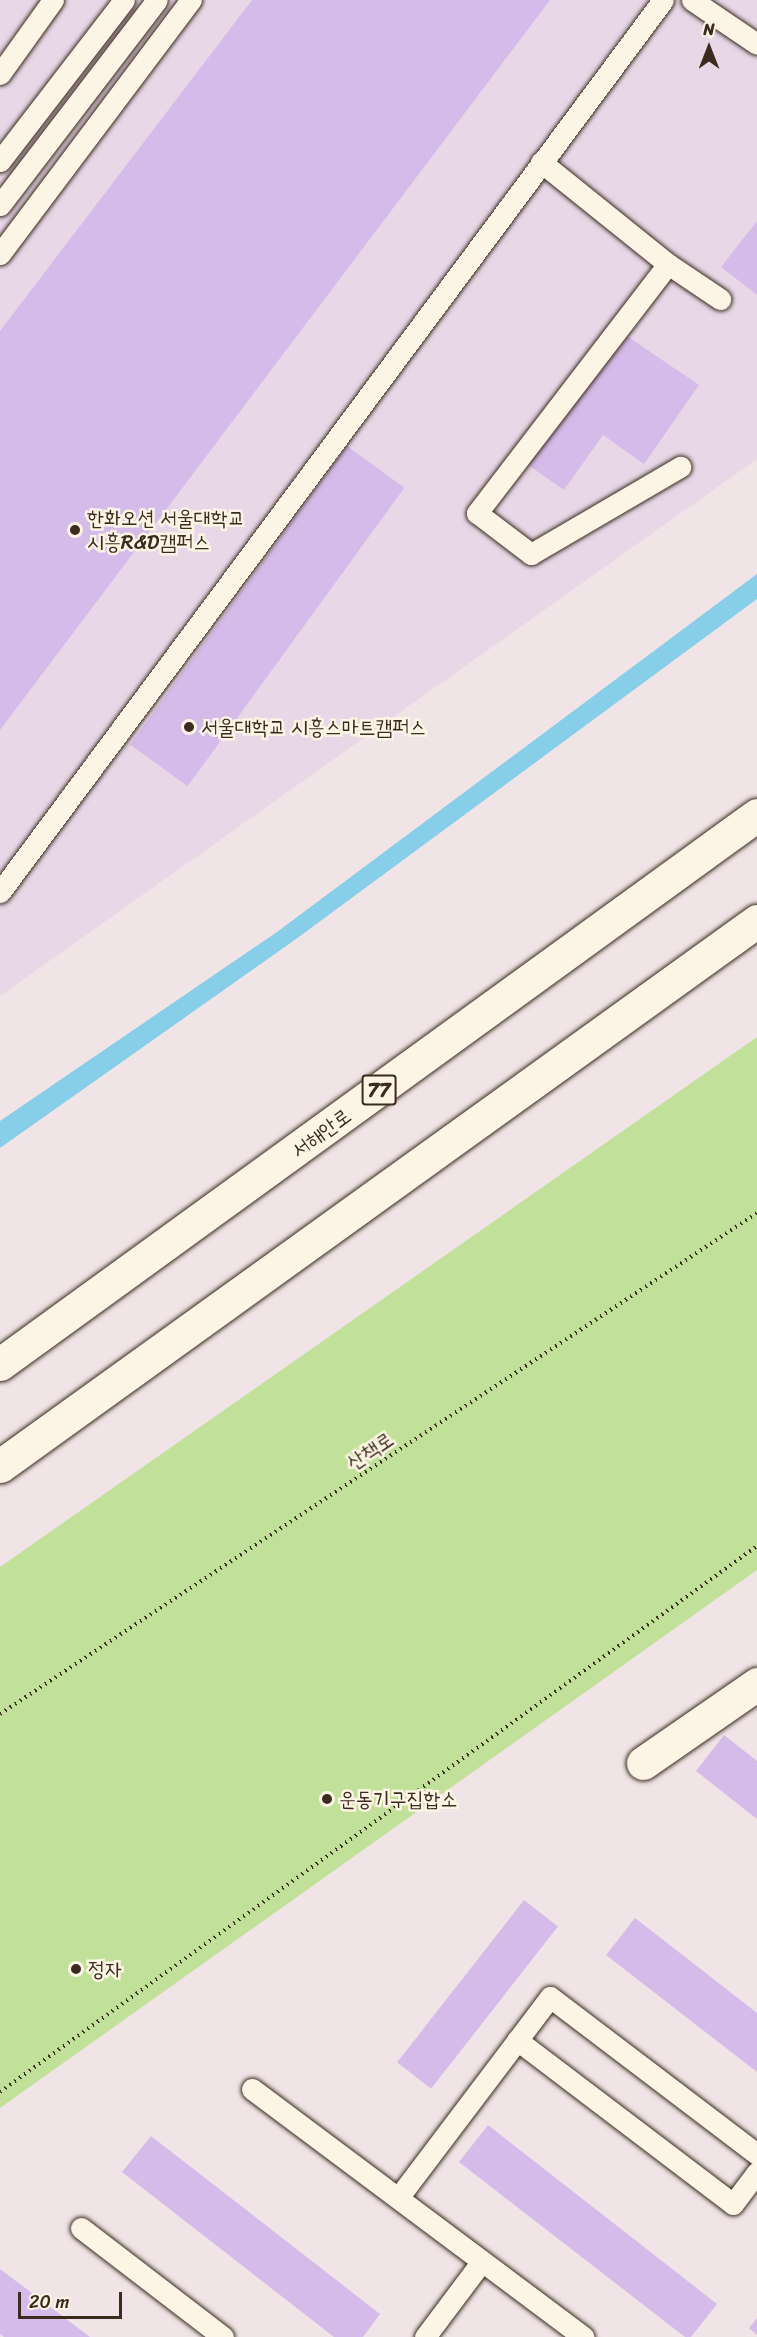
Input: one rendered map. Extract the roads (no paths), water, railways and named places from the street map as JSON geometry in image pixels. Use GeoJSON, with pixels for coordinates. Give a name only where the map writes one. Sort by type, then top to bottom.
{"type":"FeatureCollection","features":[{"type":"Feature","properties":{"kind":"main road","name":"서해안로"},"geometry":{"type":"LineString","coordinates":[[0,1364],[757,814]]}},
{"type":"Feature","properties":{"kind":"main road"},"geometry":{"type":"LineString","coordinates":[[0,1466],[757,921]]}},
{"type":"Feature","properties":{"kind":"main road"},"geometry":{"type":"LineString","coordinates":[[643,1763],[757,1684]]}},
{"type":"Feature","properties":{"kind":"lane"},"geometry":{"type":"LineString","coordinates":[[0,74],[53,0]]}},
{"type":"Feature","properties":{"kind":"lane"},"geometry":{"type":"LineString","coordinates":[[0,161],[124,0]]}},
{"type":"Feature","properties":{"kind":"lane"},"geometry":{"type":"LineString","coordinates":[[0,205],[157,0]]}},
{"type":"Feature","properties":{"kind":"lane"},"geometry":{"type":"LineString","coordinates":[[0,254],[191,0]]}},
{"type":"Feature","properties":{"kind":"lane"},"geometry":{"type":"LineString","coordinates":[[0,892],[663,0]]}},
{"type":"Feature","properties":{"kind":"lane"},"geometry":{"type":"LineString","coordinates":[[692,0],[757,44]]}},
{"type":"Feature","properties":{"kind":"lane"},"geometry":{"type":"LineString","coordinates":[[541,162],[668,264],[720,299]]}},
{"type":"Feature","properties":{"kind":"lane"},"geometry":{"type":"LineString","coordinates":[[668,264],[477,513],[531,554],[680,467]]}},
{"type":"Feature","properties":{"kind":"lane"},"geometry":{"type":"LineString","coordinates":[[398,2198],[550,1997],[757,2154]]}},
{"type":"Feature","properties":{"kind":"lane"},"geometry":{"type":"LineString","coordinates":[[517,2040],[733,2204],[757,2172]]}},
{"type":"Feature","properties":{"kind":"lane"},"geometry":{"type":"LineString","coordinates":[[252,2089],[582,2337]]}},
{"type":"Feature","properties":{"kind":"lane"},"geometry":{"type":"LineString","coordinates":[[81,2228],[223,2337]]}},
{"type":"Feature","properties":{"kind":"lane"},"geometry":{"type":"LineString","coordinates":[[425,2337],[482,2261]]}},
{"type":"Feature","properties":{"kind":"water"},"geometry":{"type":"Polygon","coordinates":[[[757,574],[757,599],[296,939],[0,1148],[0,1121],[277,932],[757,574]]]}},
{"type":"Feature","properties":{"kind":"place","name":"한화오션 서울대학교 시흥R&D캠퍼스"},"geometry":{"type":"Point","coordinates":[75,530]}},
{"type":"Feature","properties":{"kind":"place","name":"서울대학교 시흥스마트캠퍼스"},"geometry":{"type":"Point","coordinates":[189,727]}},
{"type":"Feature","properties":{"kind":"place","name":"운동기구집합소"},"geometry":{"type":"Point","coordinates":[327,1799]}},
{"type":"Feature","properties":{"kind":"place","name":"정자"},"geometry":{"type":"Point","coordinates":[76,1969]}}]}
